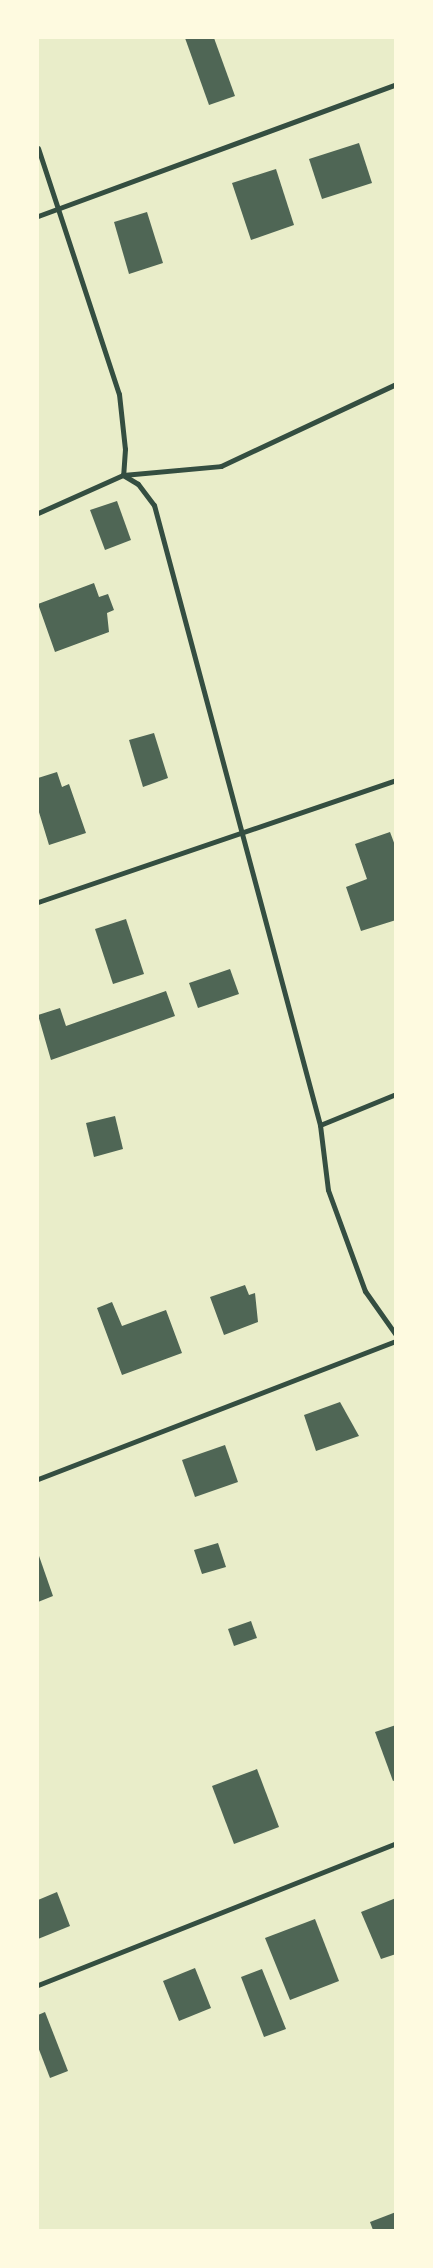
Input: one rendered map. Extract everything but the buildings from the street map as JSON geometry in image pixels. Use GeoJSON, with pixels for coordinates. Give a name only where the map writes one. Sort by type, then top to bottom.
{"type":"FeatureCollection","features":[{"type":"Feature","properties":{"kind":"street"},"geometry":{"type":"LineString","coordinates":[[38,216],[57,211],[396,84]]}},
{"type":"Feature","properties":{"kind":"street"},"geometry":{"type":"LineString","coordinates":[[38,148],[57,211],[119,394],[125,449],[123,475]]}},
{"type":"Feature","properties":{"kind":"street"},"geometry":{"type":"LineString","coordinates":[[38,514],[123,475],[221,466],[396,384]]}},
{"type":"Feature","properties":{"kind":"street"},"geometry":{"type":"LineString","coordinates":[[123,475],[138,484],[154,505],[239,836],[320,1126],[328,1190],[344,1241],[365,1291],[396,1335]]}},
{"type":"Feature","properties":{"kind":"street"},"geometry":{"type":"LineString","coordinates":[[38,902],[239,836],[396,780]]}},
{"type":"Feature","properties":{"kind":"street"},"geometry":{"type":"LineString","coordinates":[[320,1126],[396,1094]]}},
{"type":"Feature","properties":{"kind":"street"},"geometry":{"type":"LineString","coordinates":[[38,1479],[396,1341]]}},
{"type":"Feature","properties":{"kind":"street"},"geometry":{"type":"LineString","coordinates":[[38,1985],[396,1843]]}}]}
